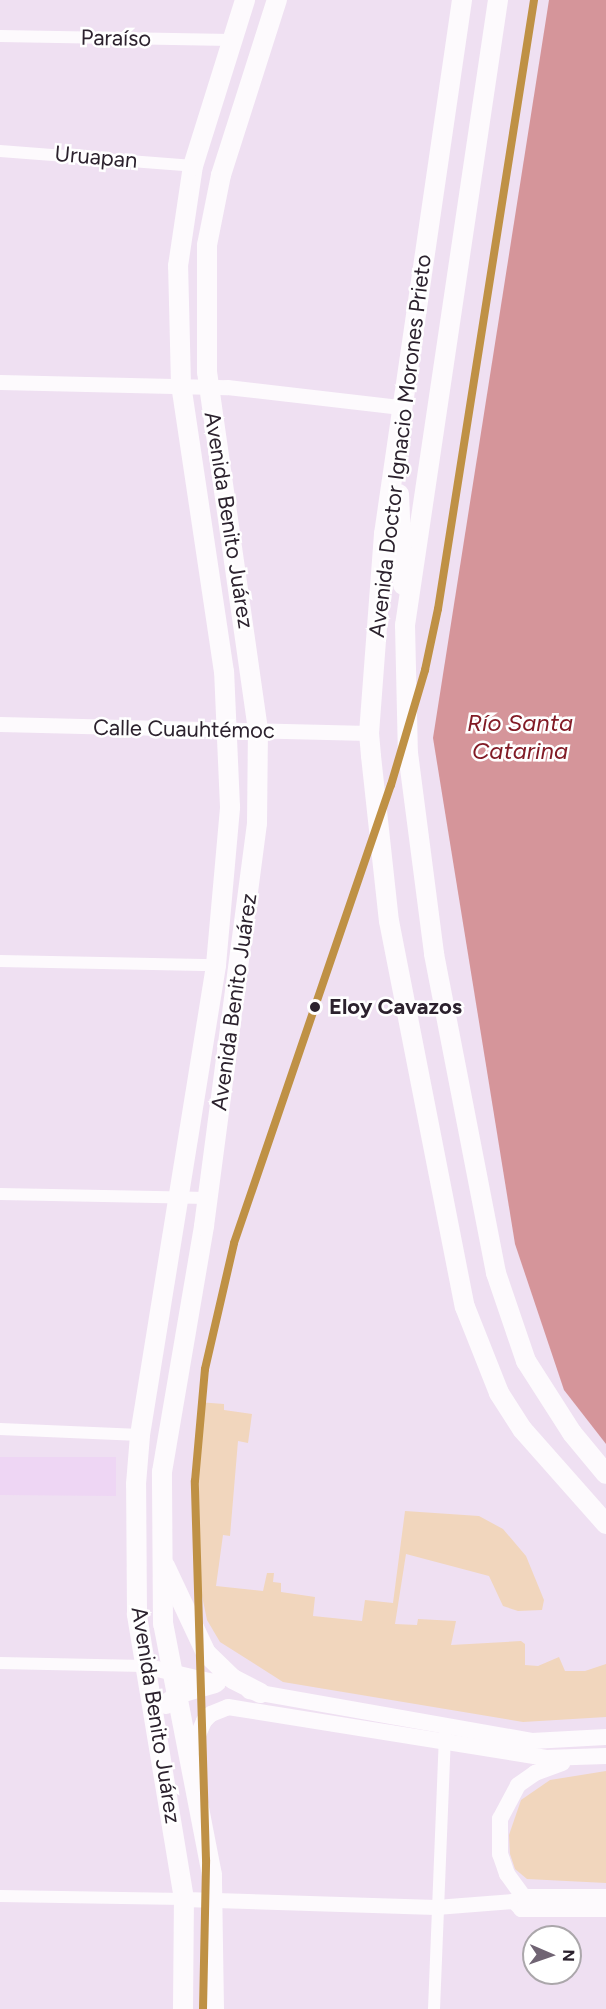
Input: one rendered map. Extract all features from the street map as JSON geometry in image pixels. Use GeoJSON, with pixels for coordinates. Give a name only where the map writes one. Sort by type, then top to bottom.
{"type":"FeatureCollection","features":[{"type":"Feature","properties":{"kind":"main road","name":"Avenida Benito Juárez"},"geometry":{"type":"LineString","coordinates":[[183,2009],[184,1899],[144,1666],[135,1560],[140,1435],[216,965],[229,841],[229,730],[181,385],[178,266],[193,166],[245,0]]}},
{"type":"Feature","properties":{"kind":"main road","name":"Avenida Benito Juárez"},"geometry":{"type":"LineString","coordinates":[[214,2009],[214,1899],[163,1624],[161,1556],[164,1453],[207,1198],[250,890],[257,823],[258,730],[209,386],[207,245],[221,175],[277,0]]}},
{"type":"Feature","properties":{"kind":"main road","name":"Avenida Doctor Ignacio Morones Prieto"},"geometry":{"type":"LineString","coordinates":[[462,0],[393,462],[369,733],[389,921],[465,1307],[499,1393],[522,1429],[606,1524]]}},
{"type":"Feature","properties":{"kind":"main road","name":"Avenida Doctor Ignacio Morones Prieto"},"geometry":{"type":"LineString","coordinates":[[498,0],[405,625],[408,742],[419,858],[496,1273],[526,1361],[572,1433],[606,1474]]}},
{"type":"Feature","properties":{"kind":"main road"},"geometry":{"type":"LineString","coordinates":[[393,462],[399,491],[405,625]]}},
{"type":"Feature","properties":{"kind":"main road"},"geometry":{"type":"LineString","coordinates":[[161,1556],[206,1653],[233,1679],[261,1694]]}},
{"type":"Feature","properties":{"kind":"main road"},"geometry":{"type":"LineString","coordinates":[[144,1666],[445,1736],[532,1741],[606,1737]]}},
{"type":"Feature","properties":{"kind":"main road"},"geometry":{"type":"LineString","coordinates":[[154,1719],[177,1696],[215,1683]]}},
{"type":"Feature","properties":{"kind":"main road"},"geometry":{"type":"LineString","coordinates":[[187,1759],[204,1721],[211,1713],[228,1707],[445,1736],[577,1759]]}},
{"type":"Feature","properties":{"kind":"main road"},"geometry":{"type":"LineString","coordinates":[[519,1902],[500,1854],[503,1808],[525,1779],[544,1768],[577,1759],[606,1756]]}},
{"type":"Feature","properties":{"kind":"street","name":"Paraíso"},"geometry":{"type":"LineString","coordinates":[[0,36],[231,40]]}},
{"type":"Feature","properties":{"kind":"street","name":"Uruapan"},"geometry":{"type":"LineString","coordinates":[[0,151],[193,166]]}},
{"type":"Feature","properties":{"kind":"street"},"geometry":{"type":"LineString","coordinates":[[0,382],[209,386],[401,407]]}},
{"type":"Feature","properties":{"kind":"street","name":"Calle Cuauhtémoc"},"geometry":{"type":"LineString","coordinates":[[0,724],[369,733]]}},
{"type":"Feature","properties":{"kind":"street"},"geometry":{"type":"LineString","coordinates":[[0,961],[216,965]]}},
{"type":"Feature","properties":{"kind":"street"},"geometry":{"type":"LineString","coordinates":[[0,1194],[207,1198]]}},
{"type":"Feature","properties":{"kind":"street"},"geometry":{"type":"LineString","coordinates":[[0,1429],[140,1435]]}},
{"type":"Feature","properties":{"kind":"street"},"geometry":{"type":"LineString","coordinates":[[0,1663],[144,1666]]}},
{"type":"Feature","properties":{"kind":"street"},"geometry":{"type":"LineString","coordinates":[[434,2009],[436,1906],[445,1736]]}},
{"type":"Feature","properties":{"kind":"street"},"geometry":{"type":"LineString","coordinates":[[0,1896],[214,1899],[436,1906],[606,1896]]}},
{"type":"Feature","properties":{"kind":"street"},"geometry":{"type":"LineString","coordinates":[[519,1902],[606,1909]]}},
{"type":"Feature","properties":{"kind":"shaded area"},"geometry":{"type":"Polygon","coordinates":[[[198,1402],[224,1404],[224,1410],[252,1414],[248,1443],[238,1441],[230,1536],[223,1535],[216,1586],[263,1591],[267,1573],[274,1573],[273,1582],[281,1583],[281,1592],[315,1597],[313,1616],[362,1621],[365,1600],[393,1603],[405,1511],[479,1516],[503,1529],[526,1556],[544,1600],[542,1610],[518,1611],[503,1606],[489,1576],[406,1554],[395,1624],[417,1625],[418,1619],[456,1621],[451,1645],[521,1641],[525,1644],[525,1665],[538,1666],[559,1657],[565,1671],[585,1671],[606,1664],[606,1717],[523,1722],[283,1682],[220,1642],[207,1620],[200,1586],[198,1402]]]}},
{"type":"Feature","properties":{"kind":"shaded area"},"geometry":{"type":"Polygon","coordinates":[[[0,1457],[116,1457],[116,1496],[0,1495],[0,1457]]]}},
{"type":"Feature","properties":{"kind":"shaded area"},"geometry":{"type":"Polygon","coordinates":[[[606,1771],[606,1883],[527,1879],[515,1869],[510,1854],[509,1835],[521,1800],[550,1780],[606,1771]]]}},
{"type":"Feature","properties":{"kind":"water","name":"Río Santa Catarina"},"geometry":{"type":"Polygon","coordinates":[[[549,0],[606,0],[606,1444],[564,1390],[515,1244],[433,738],[549,0]]]}},
{"type":"Feature","properties":{"kind":"transit line"},"geometry":{"type":"LineString","coordinates":[[203,2009],[206,1860],[195,1481],[205,1369],[234,1243],[391,785],[425,670],[438,609],[534,0]]}},
{"type":"Feature","properties":{"kind":"place","name":"Eloy Cavazos"},"geometry":{"type":"Point","coordinates":[315,1007]}}]}
